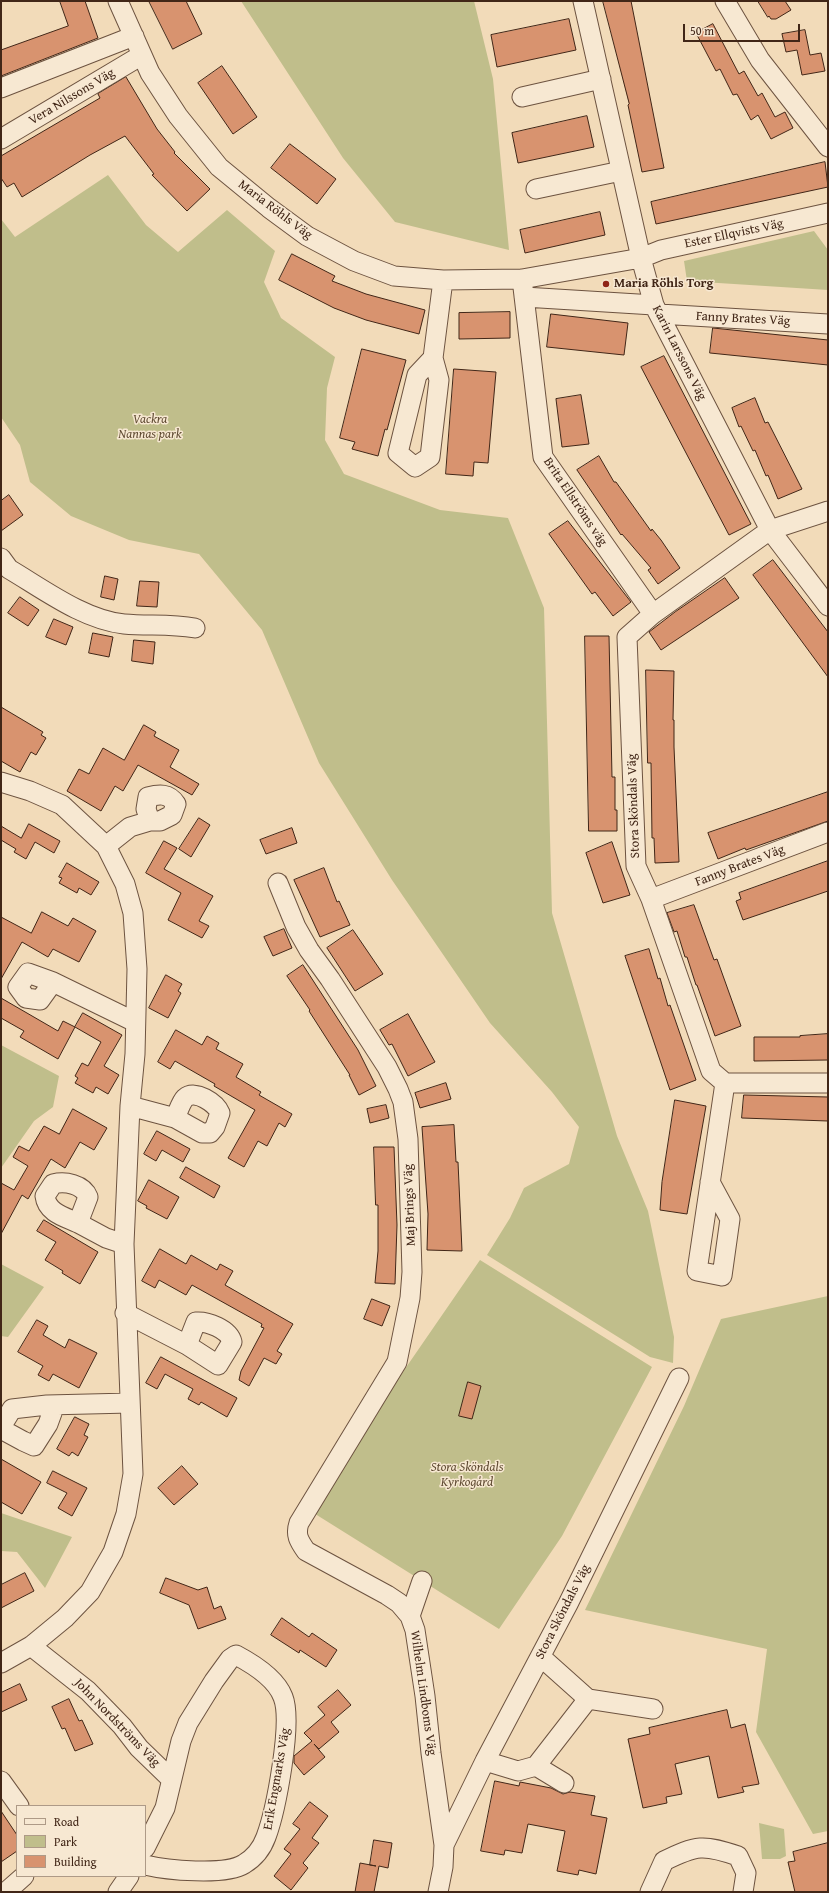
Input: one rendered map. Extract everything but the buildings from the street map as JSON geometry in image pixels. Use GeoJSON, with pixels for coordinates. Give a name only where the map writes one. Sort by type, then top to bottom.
{"type":"FeatureCollection","features":[{"type":"Feature","properties":{"kind":"street","name":"Maria Röhls Väg"},"geometry":{"type":"LineString","coordinates":[[118,1],[150,73],[178,116],[219,167],[269,208],[307,236],[354,261],[394,276],[524,288]]}},
{"type":"Feature","properties":{"kind":"street","name":"Karin Larssons Väg"},"geometry":{"type":"LineString","coordinates":[[583,1],[641,258],[657,309],[770,530],[828,606]]}},
{"type":"Feature","properties":{"kind":"street"},"geometry":{"type":"LineString","coordinates":[[725,1],[760,60],[828,147]]}},
{"type":"Feature","properties":{"kind":"street","name":"Vera Nilssons Väg"},"geometry":{"type":"LineString","coordinates":[[1,88],[134,36]]}},
{"type":"Feature","properties":{"kind":"street","name":"Vera Nilssons Väg"},"geometry":{"type":"LineString","coordinates":[[1,139],[142,55]]}},
{"type":"Feature","properties":{"kind":"street"},"geometry":{"type":"LineString","coordinates":[[522,96],[601,79]]}},
{"type":"Feature","properties":{"kind":"street"},"geometry":{"type":"LineString","coordinates":[[536,189],[621,171]]}},
{"type":"Feature","properties":{"kind":"street","name":"Ester Ellqvists Väg"},"geometry":{"type":"LineString","coordinates":[[641,258],[662,250],[828,213]]}},
{"type":"Feature","properties":{"kind":"street"},"geometry":{"type":"LineString","coordinates":[[524,288],[641,258]]}},
{"type":"Feature","properties":{"kind":"street"},"geometry":{"type":"LineString","coordinates":[[433,358],[417,375],[398,452],[415,467],[430,457],[440,380],[433,358],[444,280]]}},
{"type":"Feature","properties":{"kind":"street"},"geometry":{"type":"LineString","coordinates":[[524,288],[657,309]]}},
{"type":"Feature","properties":{"kind":"street","name":"Brita Ellströms väg"},"geometry":{"type":"LineString","coordinates":[[524,288],[543,457],[653,614]]}},
{"type":"Feature","properties":{"kind":"street","name":"Fanny Brates Väg"},"geometry":{"type":"LineString","coordinates":[[657,309],[828,324]]}},
{"type":"Feature","properties":{"kind":"street","name":"Stora Sköndals Väg"},"geometry":{"type":"LineString","coordinates":[[725,1083],[711,1071],[651,900],[636,866],[627,637],[653,614],[770,530],[828,511]]}},
{"type":"Feature","properties":{"kind":"street"},"geometry":{"type":"LineString","coordinates":[[1,558],[9,569],[86,614],[123,624],[177,624],[195,628]]}},
{"type":"Feature","properties":{"kind":"street"},"geometry":{"type":"LineString","coordinates":[[1,782],[30,791],[62,805],[106,846],[125,884],[133,913],[137,969],[135,1054],[130,1106],[124,1244],[125,1313],[132,1474],[126,1514],[113,1552],[90,1592],[65,1618],[31,1646],[1,1663]]}},
{"type":"Feature","properties":{"kind":"street"},"geometry":{"type":"LineString","coordinates":[[106,846],[130,827],[150,821]]}},
{"type":"Feature","properties":{"kind":"street","name":"Fanny Brates Väg"},"geometry":{"type":"LineString","coordinates":[[651,900],[828,832]]}},
{"type":"Feature","properties":{"kind":"street","name":"Maj Brings Väg"},"geometry":{"type":"LineString","coordinates":[[278,883],[296,927],[309,950],[330,979],[386,1067],[403,1102],[408,1139],[412,1239],[410,1298],[397,1362],[298,1523],[296,1532]]}},
{"type":"Feature","properties":{"kind":"street"},"geometry":{"type":"LineString","coordinates":[[53,982],[135,1022]]}},
{"type":"Feature","properties":{"kind":"street"},"geometry":{"type":"LineString","coordinates":[[710,1182],[725,1083],[828,1083]]}},
{"type":"Feature","properties":{"kind":"street"},"geometry":{"type":"LineString","coordinates":[[130,1106],[175,1118]]}},
{"type":"Feature","properties":{"kind":"street"},"geometry":{"type":"LineString","coordinates":[[78,1223],[106,1238],[124,1244]]}},
{"type":"Feature","properties":{"kind":"street"},"geometry":{"type":"LineString","coordinates":[[125,1313],[187,1345]]}},
{"type":"Feature","properties":{"kind":"street","name":"Stora Sköndals Väg"},"geometry":{"type":"LineString","coordinates":[[444,1845],[486,1760],[541,1657],[679,1378]]}},
{"type":"Feature","properties":{"kind":"street"},"geometry":{"type":"LineString","coordinates":[[48,1405],[52,1413],[48,1424],[34,1446],[1,1428],[12,1409],[48,1405],[130,1404]]}},
{"type":"Feature","properties":{"kind":"street","name":"Wilhelm Lindboms Väg"},"geometry":{"type":"LineString","coordinates":[[296,1532],[298,1540],[306,1551],[399,1602],[410,1616],[415,1630],[424,1689],[430,1753],[444,1845],[443,1867],[438,1892]]}},
{"type":"Feature","properties":{"kind":"street"},"geometry":{"type":"LineString","coordinates":[[410,1616],[422,1581]]}},
{"type":"Feature","properties":{"kind":"street","name":"John Nordströms Väg"},"geometry":{"type":"LineString","coordinates":[[31,1646],[88,1691],[122,1726],[140,1748],[171,1779]]}},
{"type":"Feature","properties":{"kind":"street","name":"Erik Engmarks Väg"},"geometry":{"type":"LineString","coordinates":[[146,1865],[164,1869],[230,1869],[242,1866],[253,1858],[266,1838],[276,1800],[287,1725],[287,1708],[283,1695],[273,1682],[253,1664],[236,1655],[230,1659],[214,1681],[188,1723],[181,1741],[171,1779]]}},
{"type":"Feature","properties":{"kind":"street"},"geometry":{"type":"LineString","coordinates":[[541,1657],[588,1699],[653,1708]]}},
{"type":"Feature","properties":{"kind":"street"},"geometry":{"type":"LineString","coordinates":[[486,1760],[518,1771],[536,1766],[588,1699]]}},
{"type":"Feature","properties":{"kind":"street"},"geometry":{"type":"LineString","coordinates":[[536,1766],[564,1783]]}},
{"type":"Feature","properties":{"kind":"street"},"geometry":{"type":"LineString","coordinates":[[146,1846],[165,1808],[171,1779]]}},
{"type":"Feature","properties":{"kind":"street"},"geometry":{"type":"LineString","coordinates":[[1,1781],[17,1805]]}},
{"type":"Feature","properties":{"kind":"street"},"geometry":{"type":"LineString","coordinates":[[650,1892],[664,1861],[681,1852],[713,1847],[738,1856],[746,1873],[743,1892]]}},
{"type":"Feature","properties":{"kind":"street"},"geometry":{"type":"LineString","coordinates":[[6,1892],[23,1877]]}},
{"type":"Feature","properties":{"kind":"street"},"geometry":{"type":"LineString","coordinates":[[118,1892],[128,1877]]}},
{"type":"Feature","properties":{"kind":"green space"},"geometry":{"type":"Polygon","coordinates":[[[241,1],[474,1],[493,79],[509,250],[395,222],[343,158],[241,1]]]}},
{"type":"Feature","properties":{"kind":"green space","name":"Vackra Nannas park"},"geometry":{"type":"Polygon","coordinates":[[[108,175],[146,225],[178,252],[227,210],[275,251],[264,282],[281,318],[335,357],[327,388],[325,440],[344,474],[440,510],[508,518],[544,608],[552,913],[617,1136],[648,1211],[674,1337],[673,1363],[650,1357],[487,1255],[510,1218],[524,1188],[569,1164],[579,1127],[552,1092],[490,1023],[392,880],[319,763],[262,630],[199,554],[129,540],[71,516],[30,482],[20,445],[1,417],[1,219],[15,237],[108,175]]]}},
{"type":"Feature","properties":{"kind":"green space"},"geometry":{"type":"Polygon","coordinates":[[[814,231],[828,250],[828,290],[687,281],[684,261],[814,231]]]}},
{"type":"Feature","properties":{"kind":"green space"},"geometry":{"type":"Polygon","coordinates":[[[1,1045],[59,1076],[53,1107],[34,1121],[1,1168],[1,1045]]]}},
{"type":"Feature","properties":{"kind":"green space","name":"Stora Sköndals Kyrkogård"},"geometry":{"type":"Polygon","coordinates":[[[480,1260],[652,1367],[562,1536],[499,1629],[312,1512],[376,1411],[480,1260]]]}},
{"type":"Feature","properties":{"kind":"green space"},"geometry":{"type":"Polygon","coordinates":[[[1,1264],[44,1287],[8,1337],[1,1336],[1,1264]]]}},
{"type":"Feature","properties":{"kind":"green space"},"geometry":{"type":"Polygon","coordinates":[[[828,1296],[828,1831],[813,1834],[756,1732],[767,1649],[585,1610],[684,1406],[721,1319],[828,1296]]]}},
{"type":"Feature","properties":{"kind":"green space"},"geometry":{"type":"Polygon","coordinates":[[[1,1513],[72,1537],[45,1588],[17,1552],[1,1551],[1,1513]]]}},
{"type":"Feature","properties":{"kind":"green space"},"geometry":{"type":"Polygon","coordinates":[[[759,1823],[784,1829],[786,1856],[780,1859],[762,1859],[759,1823]]]}},
{"type":"Feature","properties":{"kind":"place","name":"Maria Röhls Torg"},"geometry":{"type":"Point","coordinates":[606,284]}}]}
